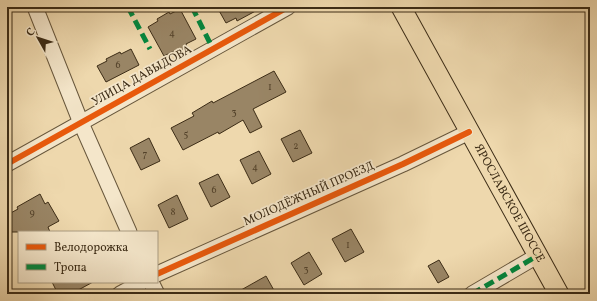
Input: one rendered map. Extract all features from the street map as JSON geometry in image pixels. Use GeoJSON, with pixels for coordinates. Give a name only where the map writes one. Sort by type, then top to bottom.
{"type":"FeatureCollection","features":[{"type":"Feature","properties":{"kind":"main road","name":"ЯРОСЛАВСКОЕ ШОССЕ"},"geometry":{"type":"LineString","coordinates":[[401,7],[559,294]]}},
{"type":"Feature","properties":{"kind":"street"},"geometry":{"type":"LineString","coordinates":[[35,7],[81,123],[129,231]]}},
{"type":"Feature","properties":{"kind":"street","name":"УЛИЦА ДАВЫДОВА"},"geometry":{"type":"LineString","coordinates":[[7,164],[288,7]]}},
{"type":"Feature","properties":{"kind":"street","name":"МОЛОДЁЖНЫЙ ПРОЕЗД"},"geometry":{"type":"LineString","coordinates":[[158,274],[395,167],[469,132]]}},
{"type":"Feature","properties":{"kind":"street"},"geometry":{"type":"LineString","coordinates":[[472,294],[537,256]]}},
{"type":"Feature","properties":{"kind":"street"},"geometry":{"type":"LineString","coordinates":[[120,294],[140,283]]}},
{"type":"Feature","properties":{"kind":"street"},"geometry":{"type":"LineString","coordinates":[[152,283],[157,294]]}},
{"type":"Feature","properties":{"kind":"building"},"geometry":{"type":"Polygon","coordinates":[[[217,7],[263,7],[237,21],[236,18],[226,23],[217,7]]]}},
{"type":"Feature","properties":{"kind":"building"},"geometry":{"type":"Polygon","coordinates":[[[180,9],[196,39],[186,44],[187,47],[175,54],[174,51],[164,56],[148,27],[158,21],[157,19],[169,12],[170,14],[180,9]]]}},
{"type":"Feature","properties":{"kind":"building"},"geometry":{"type":"Polygon","coordinates":[[[131,49],[139,65],[106,82],[97,66],[107,61],[106,59],[120,52],[121,54],[131,49]]]}},
{"type":"Feature","properties":{"kind":"building"},"geometry":{"type":"Polygon","coordinates":[[[274,71],[286,92],[253,109],[262,127],[250,133],[243,120],[219,134],[218,132],[183,150],[171,128],[194,116],[192,113],[212,101],[213,103],[274,71]]]}},
{"type":"Feature","properties":{"kind":"building"},"geometry":{"type":"Polygon","coordinates":[[[300,130],[312,153],[293,162],[281,139],[300,130]]]}},
{"type":"Feature","properties":{"kind":"building"},"geometry":{"type":"Polygon","coordinates":[[[149,138],[160,161],[141,170],[130,148],[149,138]]]}},
{"type":"Feature","properties":{"kind":"building"},"geometry":{"type":"Polygon","coordinates":[[[259,151],[271,174],[252,184],[240,160],[259,151]]]}},
{"type":"Feature","properties":{"kind":"building"},"geometry":{"type":"Polygon","coordinates":[[[218,174],[230,197],[211,207],[199,183],[218,174]]]}},
{"type":"Feature","properties":{"kind":"building"},"geometry":{"type":"Polygon","coordinates":[[[40,194],[45,204],[48,202],[59,221],[48,227],[50,231],[10,232],[7,227],[7,215],[18,209],[17,207],[40,194]]]}},
{"type":"Feature","properties":{"kind":"building"},"geometry":{"type":"Polygon","coordinates":[[[177,195],[188,219],[169,228],[158,205],[177,195]]]}},
{"type":"Feature","properties":{"kind":"building"},"geometry":{"type":"Polygon","coordinates":[[[351,229],[364,252],[345,262],[332,239],[351,229]]]}},
{"type":"Feature","properties":{"kind":"building"},"geometry":{"type":"Polygon","coordinates":[[[309,252],[322,274],[304,285],[291,263],[309,252]]]}},
{"type":"Feature","properties":{"kind":"building"},"geometry":{"type":"Polygon","coordinates":[[[439,260],[449,277],[438,283],[428,266],[439,260]]]}},
{"type":"Feature","properties":{"kind":"building"},"geometry":{"type":"Polygon","coordinates":[[[266,276],[276,294],[234,294],[266,276]]]}},
{"type":"Feature","properties":{"kind":"building"},"geometry":{"type":"Polygon","coordinates":[[[52,283],[91,283],[71,294],[58,294],[52,283]]]}},
{"type":"Feature","properties":{"kind":"marked path"},"geometry":{"type":"LineString","coordinates":[[128,7],[150,49]]}},
{"type":"Feature","properties":{"kind":"marked path"},"geometry":{"type":"LineString","coordinates":[[192,7],[213,49]]}},
{"type":"Feature","properties":{"kind":"marked path"},"geometry":{"type":"LineString","coordinates":[[472,294],[537,256]]}},
{"type":"Feature","properties":{"kind":"cycle path"},"geometry":{"type":"LineString","coordinates":[[7,164],[288,7]]}},
{"type":"Feature","properties":{"kind":"cycle path"},"geometry":{"type":"LineString","coordinates":[[158,274],[403,164],[469,132]]}}]}
